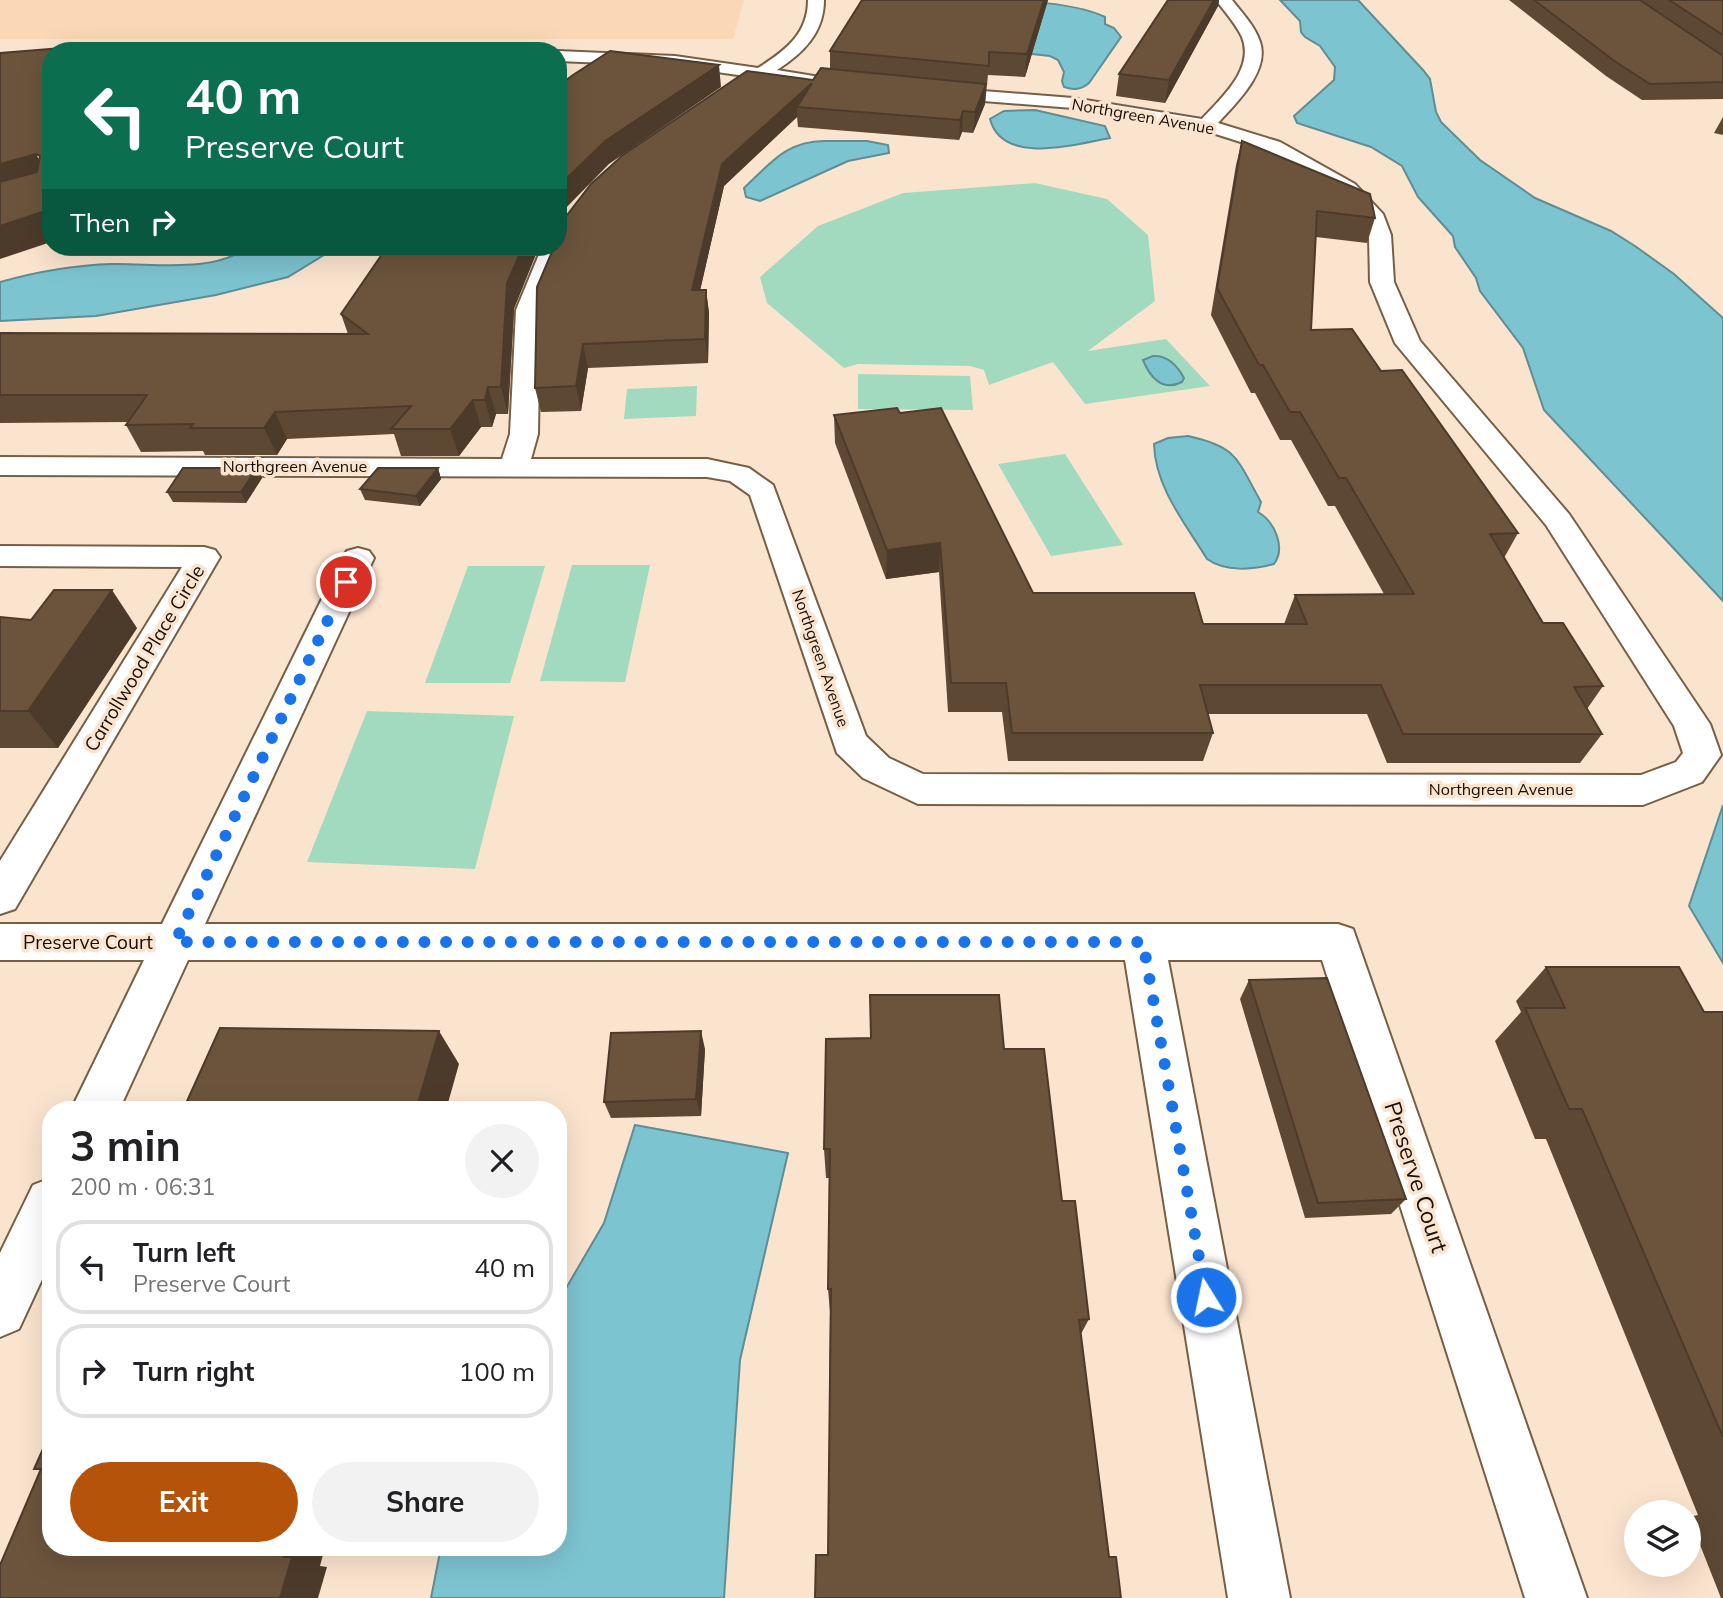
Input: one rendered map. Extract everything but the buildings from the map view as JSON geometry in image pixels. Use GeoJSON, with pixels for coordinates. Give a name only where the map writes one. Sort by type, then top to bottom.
{"type":"FeatureCollection","features":[{"type":"Feature","properties":{"kind":"street"},"geometry":{"type":"LineString","coordinates":[[750,81],[803,42],[814,27],[818,14],[816,0]]}},
{"type":"Feature","properties":{"kind":"street"},"geometry":{"type":"LineString","coordinates":[[1206,125],[1244,83],[1252,53],[1249,36],[1224,0]]}},
{"type":"Feature","properties":{"kind":"street"},"geometry":{"type":"LineString","coordinates":[[567,56],[675,61],[750,81],[841,83]]}},
{"type":"Feature","properties":{"kind":"street","name":"Northgreen Avenue"},"geometry":{"type":"LineString","coordinates":[[0,466],[707,468],[739,474],[763,491],[850,743],[876,768],[918,789],[1643,790],[1689,772],[1702,755],[1692,724],[1558,520],[1408,343],[1382,282],[1380,235],[1375,219],[1348,188],[1299,158],[1273,146],[1206,125],[1073,103],[906,90]]}},
{"type":"Feature","properties":{"kind":"street"},"geometry":{"type":"LineString","coordinates":[[514,466],[524,434],[528,310],[549,256]]}},
{"type":"Feature","properties":{"kind":"street","name":"Carrollwood Place Circle"},"geometry":{"type":"LineString","coordinates":[[0,556],[204,557],[0,897]]}},
{"type":"Feature","properties":{"kind":"street"},"geometry":{"type":"LineString","coordinates":[[99,1101],[358,558]]}},
{"type":"Feature","properties":{"kind":"street","name":"Preserve Court"},"geometry":{"type":"LineString","coordinates":[[0,942],[1338,942],[1556,1598]]}},
{"type":"Feature","properties":{"kind":"street"},"geometry":{"type":"LineString","coordinates":[[1143,942],[1259,1598]]}},
{"type":"Feature","properties":{"kind":"street"},"geometry":{"type":"LineString","coordinates":[[0,1310],[42,1222]]}},
{"type":"Feature","properties":{"kind":"shaded area"},"geometry":{"type":"Polygon","coordinates":[[[0,0],[744,0],[733,39],[0,39],[0,0]]]}},
{"type":"Feature","properties":{"kind":"green space"},"geometry":{"type":"Polygon","coordinates":[[[1035,183],[1107,199],[1148,235],[1155,301],[1088,351],[1166,339],[1210,386],[1085,404],[1053,362],[989,385],[984,370],[970,366],[858,364],[844,368],[767,303],[760,277],[818,226],[903,193],[1035,183]]]}},
{"type":"Feature","properties":{"kind":"green space"},"geometry":{"type":"Polygon","coordinates":[[[858,374],[970,376],[973,410],[858,409],[858,374]]]}},
{"type":"Feature","properties":{"kind":"green space"},"geometry":{"type":"Polygon","coordinates":[[[697,386],[696,416],[624,419],[627,389],[697,386]]]}},
{"type":"Feature","properties":{"kind":"green space"},"geometry":{"type":"Polygon","coordinates":[[[1065,454],[1123,545],[1051,556],[998,464],[1065,454]]]}},
{"type":"Feature","properties":{"kind":"green space"},"geometry":{"type":"Polygon","coordinates":[[[572,565],[650,565],[625,682],[540,681],[572,565]]]}},
{"type":"Feature","properties":{"kind":"green space"},"geometry":{"type":"Polygon","coordinates":[[[468,566],[545,566],[510,683],[425,683],[468,566]]]}},
{"type":"Feature","properties":{"kind":"green space"},"geometry":{"type":"Polygon","coordinates":[[[367,711],[514,716],[475,869],[307,862],[367,711]]]}},
{"type":"Feature","properties":{"kind":"water"},"geometry":{"type":"Polygon","coordinates":[[[960,0],[1035,2],[1073,7],[1105,17],[1105,24],[1114,28],[1121,37],[1089,83],[1080,88],[1068,88],[1064,87],[1064,72],[1058,60],[1050,56],[976,48],[960,0]]]}},
{"type":"Feature","properties":{"kind":"water"},"geometry":{"type":"Polygon","coordinates":[[[1280,0],[1358,0],[1430,79],[1436,112],[1441,122],[1480,160],[1535,198],[1611,231],[1635,246],[1674,274],[1723,318],[1723,601],[1544,410],[1523,348],[1480,291],[1476,278],[1455,247],[1453,236],[1418,197],[1402,166],[1371,147],[1297,123],[1294,116],[1334,80],[1335,67],[1320,46],[1305,37],[1301,32],[1300,21],[1280,0]]]}},
{"type":"Feature","properties":{"kind":"water"},"geometry":{"type":"Polygon","coordinates":[[[1035,110],[1105,126],[1110,138],[1060,147],[1024,147],[1009,143],[997,134],[990,119],[1004,111],[1035,110]]]}},
{"type":"Feature","properties":{"kind":"water"},"geometry":{"type":"Polygon","coordinates":[[[824,141],[867,141],[888,145],[889,153],[848,161],[760,201],[746,197],[744,188],[779,155],[799,145],[824,141]]]}},
{"type":"Feature","properties":{"kind":"water"},"geometry":{"type":"Polygon","coordinates":[[[231,256],[322,256],[288,277],[216,295],[96,316],[0,321],[0,282],[41,272],[84,266],[182,265],[217,261],[231,256]]]}},
{"type":"Feature","properties":{"kind":"water"},"geometry":{"type":"Polygon","coordinates":[[[1153,356],[1172,362],[1184,378],[1182,382],[1168,385],[1153,377],[1143,360],[1153,356]]]}},
{"type":"Feature","properties":{"kind":"water"},"geometry":{"type":"Polygon","coordinates":[[[1188,436],[1218,445],[1235,457],[1261,502],[1258,512],[1269,522],[1277,536],[1279,551],[1274,564],[1240,569],[1222,566],[1207,559],[1165,490],[1156,460],[1154,444],[1168,438],[1188,436]]]}},
{"type":"Feature","properties":{"kind":"water"},"geometry":{"type":"Polygon","coordinates":[[[1723,805],[1723,963],[1689,906],[1723,805]]]}},
{"type":"Feature","properties":{"kind":"water"},"geometry":{"type":"Polygon","coordinates":[[[635,1125],[788,1153],[740,1360],[724,1598],[431,1598],[439,1556],[567,1556],[567,1287],[604,1223],[635,1125]]]}},
{"type":"Feature","properties":{"kind":"route"},"geometry":{"type":"LineString","coordinates":[[346,582],[175,942],[1143,942],[1206,1297]]}}]}
